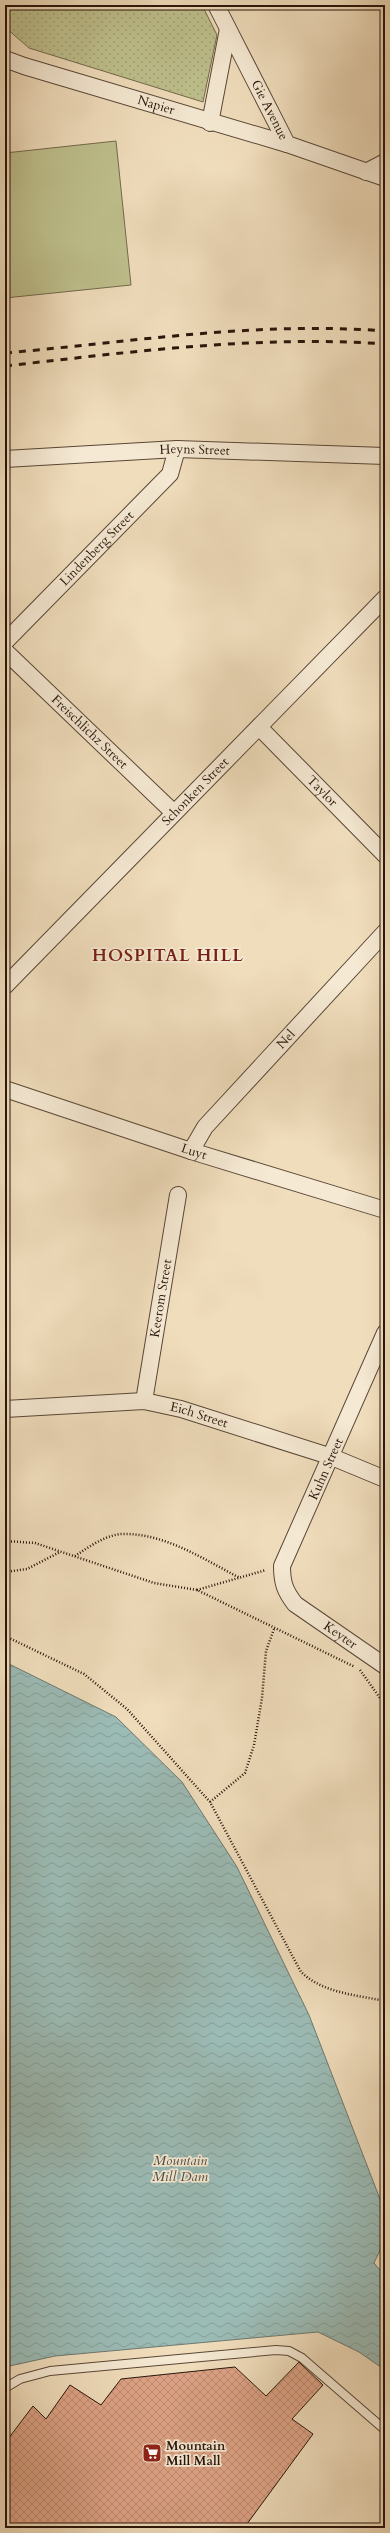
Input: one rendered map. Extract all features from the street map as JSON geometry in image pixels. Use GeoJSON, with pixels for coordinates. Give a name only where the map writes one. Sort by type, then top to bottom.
{"type":"FeatureCollection","features":[{"type":"Feature","properties":{"kind":"street","name":"Gie Avenue"},"geometry":{"type":"LineString","coordinates":[[216,5],[287,144],[385,178]]}},
{"type":"Feature","properties":{"kind":"street"},"geometry":{"type":"LineString","coordinates":[[210,123],[228,29]]}},
{"type":"Feature","properties":{"kind":"street","name":"Napier"},"geometry":{"type":"LineString","coordinates":[[5,59],[210,123],[287,144]]}},
{"type":"Feature","properties":{"kind":"street"},"geometry":{"type":"LineString","coordinates":[[366,172],[385,162]]}},
{"type":"Feature","properties":{"kind":"street","name":"Heyns Street"},"geometry":{"type":"LineString","coordinates":[[5,459],[177,448],[385,456]]}},
{"type":"Feature","properties":{"kind":"street","name":"Lindenberg Street"},"geometry":{"type":"LineString","coordinates":[[5,642],[170,474],[177,448]]}},
{"type":"Feature","properties":{"kind":"street","name":"Schonken Street"},"geometry":{"type":"LineString","coordinates":[[5,986],[173,812],[385,598]]}},
{"type":"Feature","properties":{"kind":"street","name":"Freischlichz Street"},"geometry":{"type":"LineString","coordinates":[[5,651],[173,812]]}},
{"type":"Feature","properties":{"kind":"street","name":"Taylor"},"geometry":{"type":"LineString","coordinates":[[259,726],[385,855]]}},
{"type":"Feature","properties":{"kind":"street","name":"Nel"},"geometry":{"type":"LineString","coordinates":[[191,1151],[205,1127],[385,932]]}},
{"type":"Feature","properties":{"kind":"street","name":"Luyt"},"geometry":{"type":"LineString","coordinates":[[5,1089],[191,1151],[385,1210]]}},
{"type":"Feature","properties":{"kind":"street","name":"Keerom Street"},"geometry":{"type":"LineString","coordinates":[[144,1401],[178,1195]]}},
{"type":"Feature","properties":{"kind":"street","name":"Kuhn Street"},"geometry":{"type":"LineString","coordinates":[[282,1566],[332,1457],[385,1333]]}},
{"type":"Feature","properties":{"kind":"street","name":"Eich Street"},"geometry":{"type":"LineString","coordinates":[[5,1409],[144,1401],[181,1409],[332,1457],[385,1478]]}},
{"type":"Feature","properties":{"kind":"street","name":"Keyter"},"geometry":{"type":"LineString","coordinates":[[282,1566],[284,1587],[296,1604],[385,1666]]}},
{"type":"Feature","properties":{"kind":"lane"},"geometry":{"type":"LineString","coordinates":[[5,2388],[20,2379],[50,2371],[276,2350],[289,2352],[302,2358],[384,2429]]}},
{"type":"Feature","properties":{"kind":"path"},"geometry":{"type":"LineString","coordinates":[[75,1556],[99,1541],[122,1534],[168,1541],[240,1578]]}},
{"type":"Feature","properties":{"kind":"path"},"geometry":{"type":"LineString","coordinates":[[5,1542],[35,1543],[154,1583],[197,1590],[274,1629],[359,1668],[365,1669]]}},
{"type":"Feature","properties":{"kind":"path"},"geometry":{"type":"LineString","coordinates":[[5,1572],[27,1569],[60,1552]]}},
{"type":"Feature","properties":{"kind":"path"},"geometry":{"type":"LineString","coordinates":[[197,1590],[282,1566]]}},
{"type":"Feature","properties":{"kind":"path"},"geometry":{"type":"LineString","coordinates":[[210,1802],[245,1773],[254,1744],[262,1698],[266,1651],[274,1629]]}},
{"type":"Feature","properties":{"kind":"path"},"geometry":{"type":"LineString","coordinates":[[5,1636],[84,1674],[121,1704],[210,1802],[301,1972],[311,1982],[331,1989],[385,2001]]}},
{"type":"Feature","properties":{"kind":"path"},"geometry":{"type":"LineString","coordinates":[[359,1668],[385,1705]]}},
{"type":"Feature","properties":{"kind":"green space"},"geometry":{"type":"Polygon","coordinates":[[[5,5],[202,5],[217,35],[203,102],[29,48],[5,27],[5,5]]]}},
{"type":"Feature","properties":{"kind":"green space"},"geometry":{"type":"Polygon","coordinates":[[[116,141],[131,285],[5,298],[5,153],[116,141]]]}},
{"type":"Feature","properties":{"kind":"water","name":"Mountain Mill Dam"},"geometry":{"type":"Polygon","coordinates":[[[5,1662],[116,1717],[182,1782],[237,1867],[309,2015],[385,2212],[385,2240],[374,2263],[385,2276],[385,2370],[359,2352],[318,2332],[55,2356],[5,2367],[5,1662]]]}},
{"type":"Feature","properties":{"kind":"building","name":"Mountain Mill Mall"},"geometry":{"type":"Polygon","coordinates":[[[299,2362],[323,2385],[292,2419],[313,2434],[244,2528],[5,2528],[5,2443],[33,2406],[46,2419],[70,2385],[101,2405],[121,2379],[235,2367],[266,2396],[299,2362]]]}},
{"type":"Feature","properties":{"kind":"railway"},"geometry":{"type":"LineString","coordinates":[[5,353],[195,334],[242,331],[290,329],[385,331]]}},
{"type":"Feature","properties":{"kind":"railway"},"geometry":{"type":"LineString","coordinates":[[5,366],[99,355],[242,343],[338,342],[385,344]]}},
{"type":"Feature","properties":{"kind":"place","name":"Mountain Mill Mall"},"geometry":{"type":"Point","coordinates":[152,2453]}},
{"type":"Feature","properties":{"kind":"district","name":"HOSPITAL HILL"},"geometry":{"type":"Point","coordinates":[168,955]}}]}
